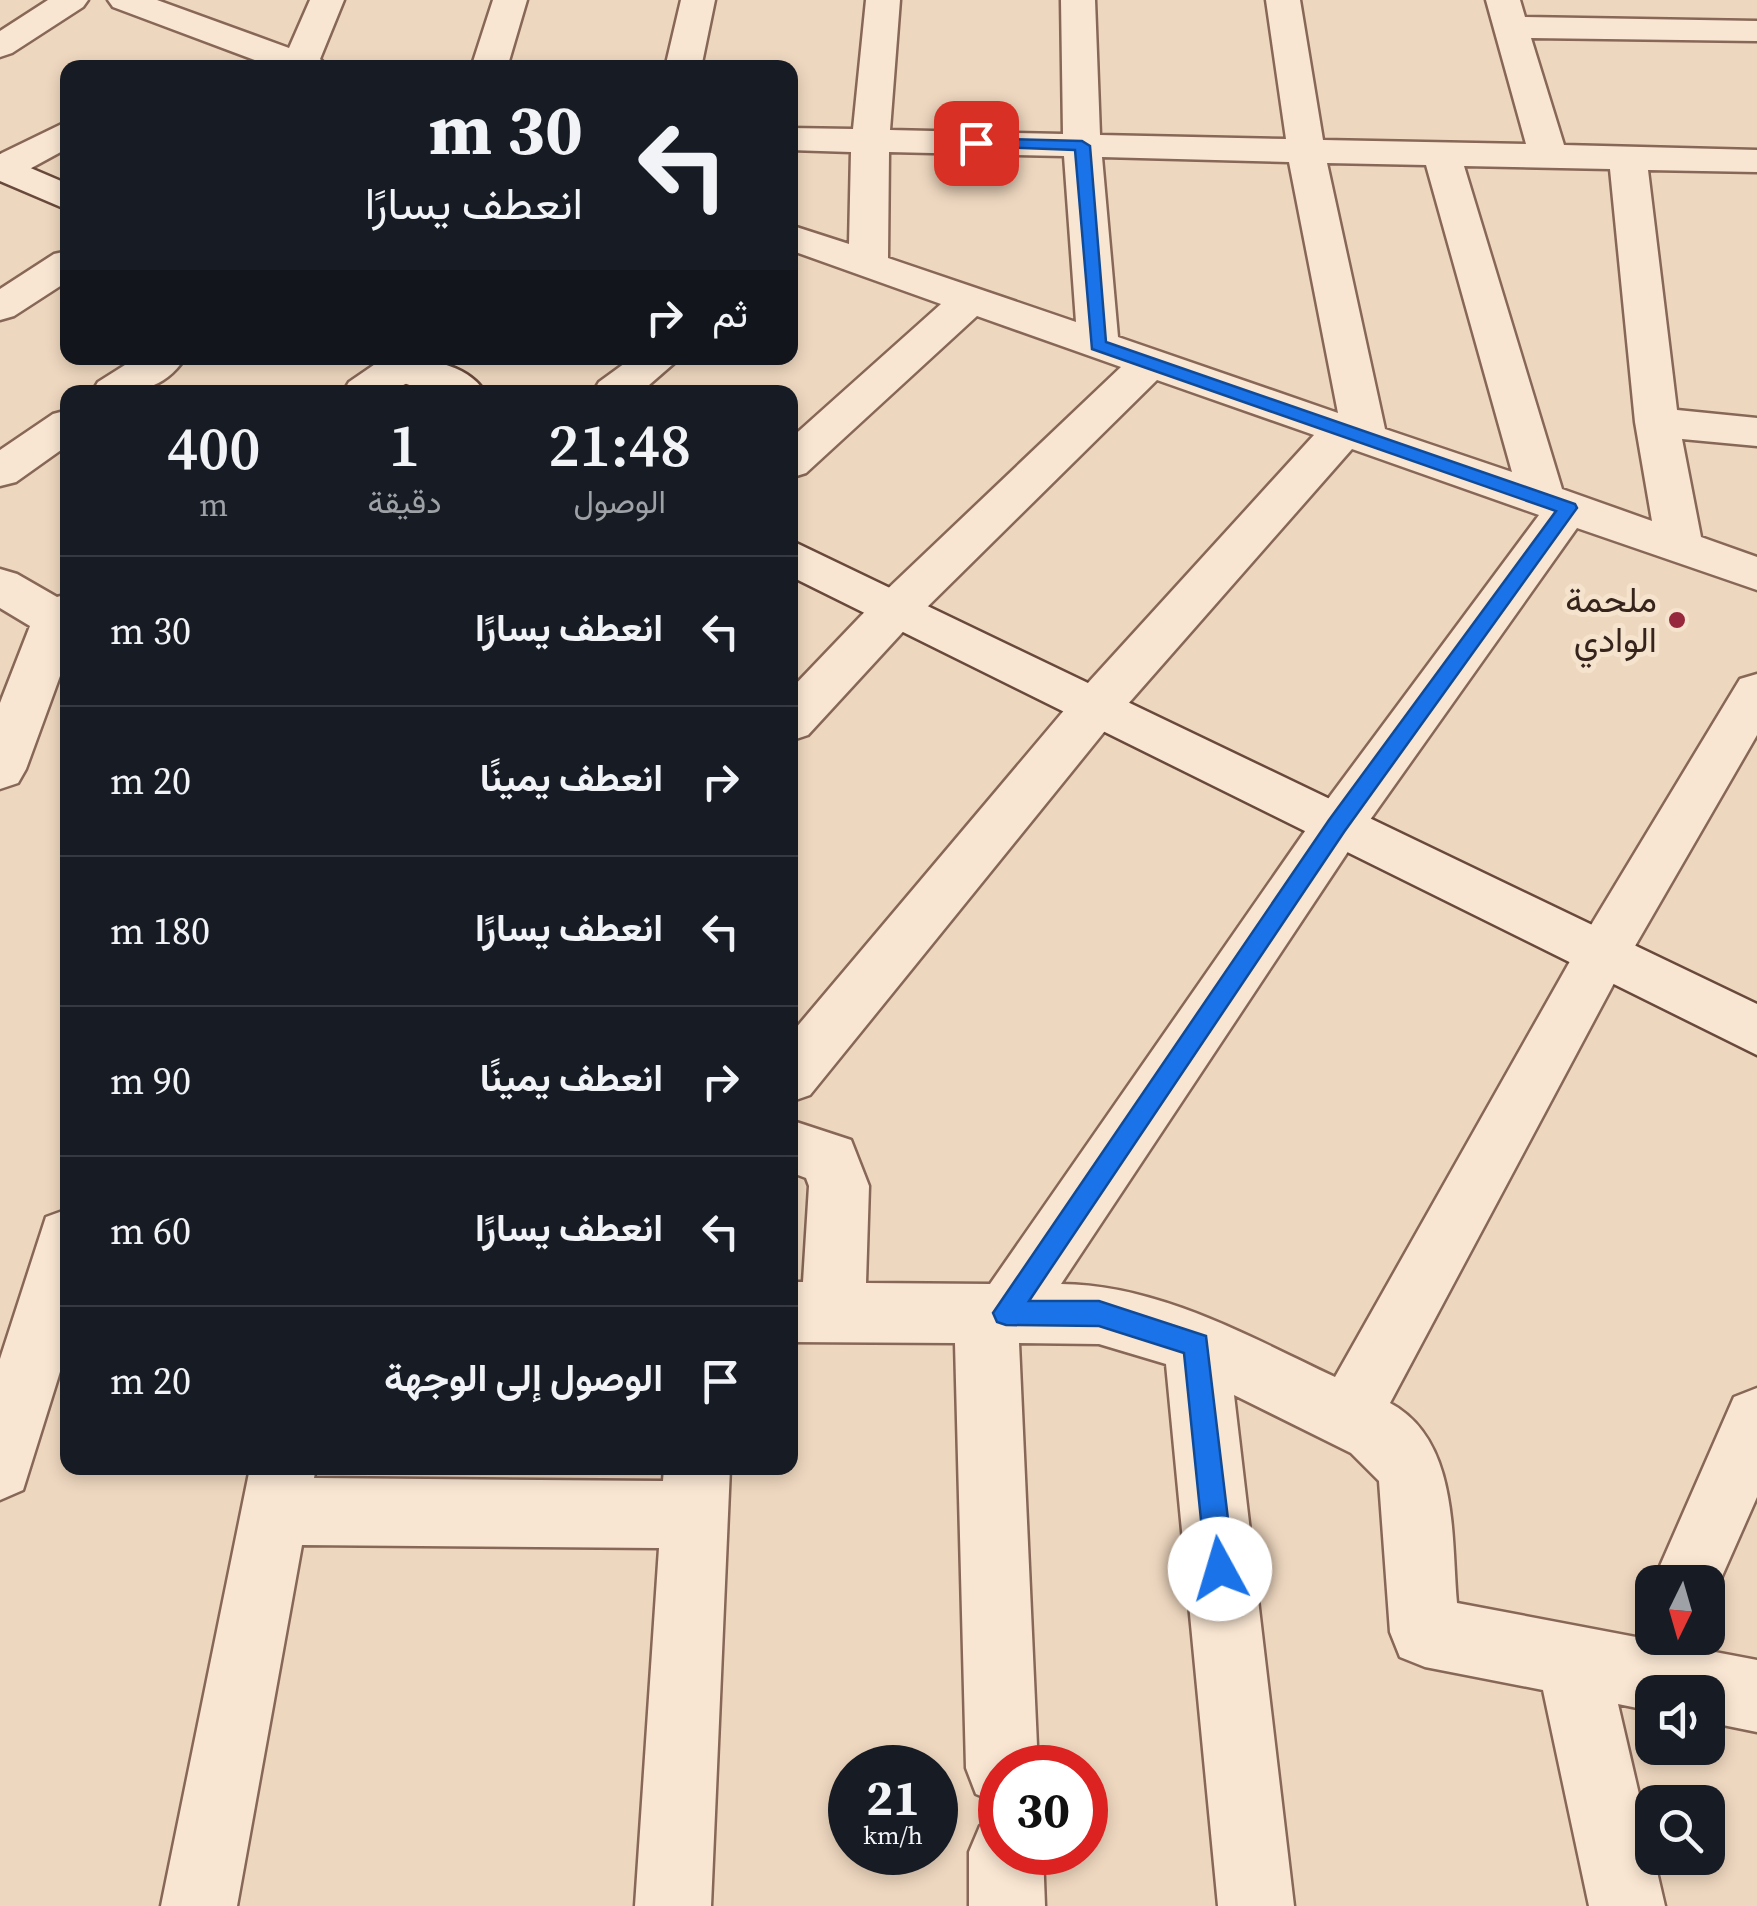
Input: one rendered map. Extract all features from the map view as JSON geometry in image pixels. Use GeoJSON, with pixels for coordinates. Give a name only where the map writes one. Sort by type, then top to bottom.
{"type":"FeatureCollection","features":[{"type":"Feature","properties":{"kind":"street"},"geometry":{"type":"LineString","coordinates":[[0,46],[71,0]]}},
{"type":"Feature","properties":{"kind":"street"},"geometry":{"type":"LineString","coordinates":[[124,0],[291,60]]}},
{"type":"Feature","properties":{"kind":"street"},"geometry":{"type":"LineString","coordinates":[[307,60],[327,0]]}},
{"type":"Feature","properties":{"kind":"street"},"geometry":{"type":"LineString","coordinates":[[491,60],[510,0]]}},
{"type":"Feature","properties":{"kind":"street"},"geometry":{"type":"LineString","coordinates":[[686,60],[698,0]]}},
{"type":"Feature","properties":{"kind":"street"},"geometry":{"type":"LineString","coordinates":[[868,264],[870,140],[883,0]]}},
{"type":"Feature","properties":{"kind":"street"},"geometry":{"type":"LineString","coordinates":[[1078,0],[1082,146],[1098,345]]}},
{"type":"Feature","properties":{"kind":"street"},"geometry":{"type":"LineString","coordinates":[[1283,0],[1354,434]]}},
{"type":"Feature","properties":{"kind":"street"},"geometry":{"type":"LineString","coordinates":[[1548,156],[1507,13],[1750,26]]}},
{"type":"Feature","properties":{"kind":"street"},"geometry":{"type":"LineString","coordinates":[[201,58],[234,40]]}},
{"type":"Feature","properties":{"kind":"street"},"geometry":{"type":"LineString","coordinates":[[1,168],[60,136]]}},
{"type":"Feature","properties":{"kind":"street"},"geometry":{"type":"LineString","coordinates":[[798,139],[1757,161]]}},
{"type":"Feature","properties":{"kind":"street"},"geometry":{"type":"LineString","coordinates":[[1442,154],[1555,504]]}},
{"type":"Feature","properties":{"kind":"street"},"geometry":{"type":"LineString","coordinates":[[1628,158],[1657,422],[1680,547]]}},
{"type":"Feature","properties":{"kind":"street"},"geometry":{"type":"LineString","coordinates":[[1,168],[60,195]]}},
{"type":"Feature","properties":{"kind":"street"},"geometry":{"type":"LineString","coordinates":[[798,246],[868,264],[1757,574]]}},
{"type":"Feature","properties":{"kind":"street"},"geometry":{"type":"LineString","coordinates":[[0,307],[60,268]]}},
{"type":"Feature","properties":{"kind":"street"},"geometry":{"type":"LineString","coordinates":[[798,456],[970,300]]}},
{"type":"Feature","properties":{"kind":"street"},"geometry":{"type":"LineString","coordinates":[[798,713],[895,610],[1150,363]]}},
{"type":"Feature","properties":{"kind":"street"},"geometry":{"type":"LineString","coordinates":[[124,385],[154,365]]}},
{"type":"Feature","properties":{"kind":"street"},"geometry":{"type":"LineString","coordinates":[[372,385],[396,365]]}},
{"type":"Feature","properties":{"kind":"street"},"geometry":{"type":"LineString","coordinates":[[414,365],[451,385]]}},
{"type":"Feature","properties":{"kind":"street"},"geometry":{"type":"LineString","coordinates":[[623,385],[649,365]]}},
{"type":"Feature","properties":{"kind":"street"},"geometry":{"type":"LineString","coordinates":[[1657,422],[1757,432]]}},
{"type":"Feature","properties":{"kind":"street"},"geometry":{"type":"LineString","coordinates":[[0,471],[60,430]]}},
{"type":"Feature","properties":{"kind":"street"},"geometry":{"type":"LineString","coordinates":[[798,1056],[1094,708],[1354,434]]}},
{"type":"Feature","properties":{"kind":"street"},"geometry":{"type":"LineString","coordinates":[[1002,1745],[996,1313],[1337,826],[1555,504]]}},
{"type":"Feature","properties":{"kind":"street"},"geometry":{"type":"LineString","coordinates":[[798,560],[1757,1031]]}},
{"type":"Feature","properties":{"kind":"street"},"geometry":{"type":"LineString","coordinates":[[0,586],[60,617]]}},
{"type":"Feature","properties":{"kind":"street"},"geometry":{"type":"LineString","coordinates":[[1,765],[60,628]]}},
{"type":"Feature","properties":{"kind":"street"},"geometry":{"type":"LineString","coordinates":[[1348,1416],[1601,956],[1757,692]]}},
{"type":"Feature","properties":{"kind":"street"},"geometry":{"type":"LineString","coordinates":[[798,1149],[830,1159],[839,1186],[812,1312],[1099,1314],[1196,1344],[1374,1430],[1402,1458],[1413,1481],[1425,1632],[1572,1660],[1656,1656],[1757,1696]]}},
{"type":"Feature","properties":{"kind":"street"},"geometry":{"type":"LineString","coordinates":[[0,1468],[60,1263]]}},
{"type":"Feature","properties":{"kind":"street"},"geometry":{"type":"LineString","coordinates":[[1196,1344],[1256,1906]]}},
{"type":"Feature","properties":{"kind":"street"},"geometry":{"type":"LineString","coordinates":[[1694,1565],[1757,1420]]}},
{"type":"Feature","properties":{"kind":"street"},"geometry":{"type":"LineString","coordinates":[[200,1906],[279,1489],[696,1491],[673,1906]]}},
{"type":"Feature","properties":{"kind":"street"},"geometry":{"type":"LineString","coordinates":[[1572,1660],[1627,1906]]}},
{"type":"Feature","properties":{"kind":"street"},"geometry":{"type":"LineString","coordinates":[[1007,1875],[1008,1906]]}},
{"type":"Feature","properties":{"kind":"place","name":"ملحمة الوادي"},"geometry":{"type":"Point","coordinates":[1677,620]}},
{"type":"Feature","properties":{"kind":"route"},"geometry":{"type":"LineString","coordinates":[[976,143],[1082,146],[1098,345],[1568,508],[1337,826],[1006,1313],[1099,1314],[1196,1344],[1220,1569]]}}]}
